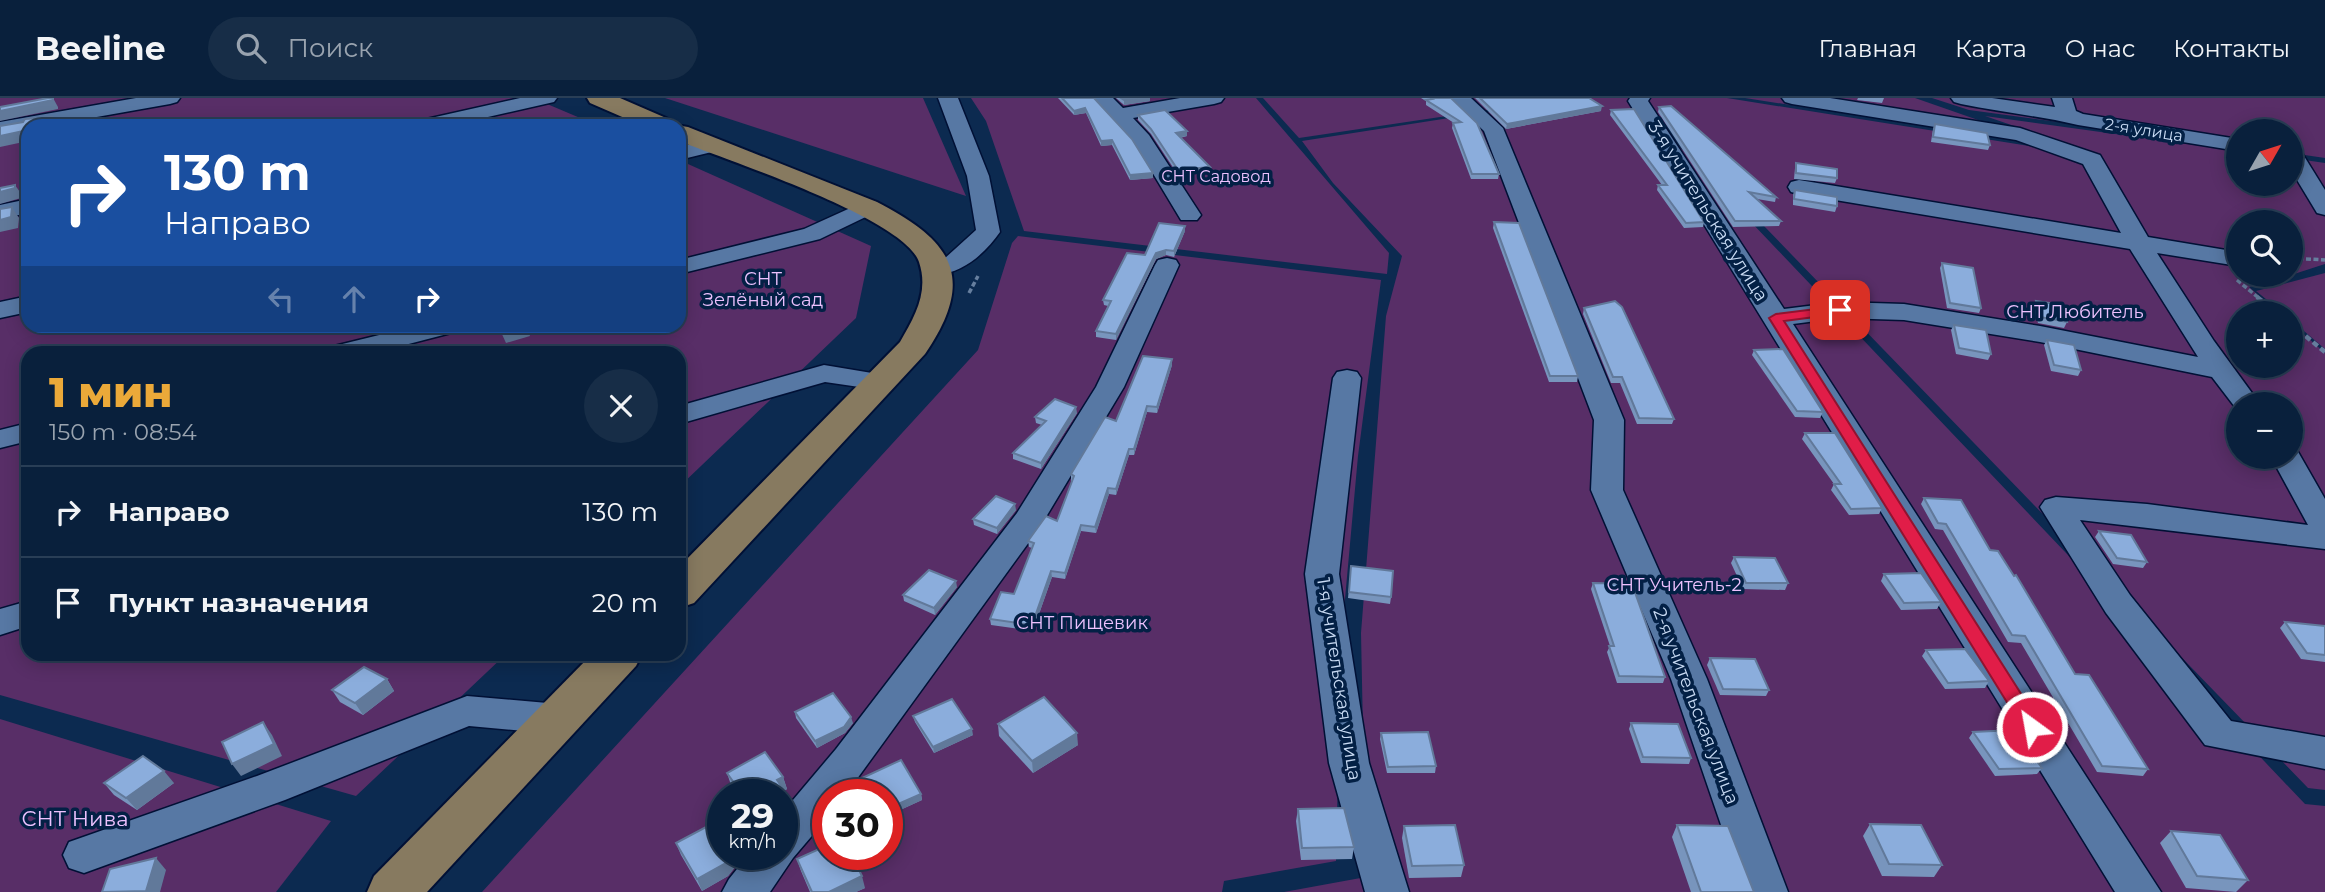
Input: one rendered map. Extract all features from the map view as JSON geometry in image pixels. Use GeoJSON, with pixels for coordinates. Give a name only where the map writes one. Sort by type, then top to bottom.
{"type":"FeatureCollection","features":[{"type":"Feature","properties":{"kind":"main road"},"geometry":{"type":"LineString","coordinates":[[600,98],[648,119]]}},
{"type":"Feature","properties":{"kind":"main road"},"geometry":{"type":"LineString","coordinates":[[686,135],[868,207],[907,229],[926,247],[937,268],[938,298],[934,314],[913,347],[686,586]]}},
{"type":"Feature","properties":{"kind":"main road"},"geometry":{"type":"LineString","coordinates":[[393,892],[613,661]]}},
{"type":"Feature","properties":{"kind":"street"},"geometry":{"type":"LineString","coordinates":[[51,119],[170,98]]}},
{"type":"Feature","properties":{"kind":"street"},"geometry":{"type":"LineString","coordinates":[[452,119],[547,98]]}},
{"type":"Feature","properties":{"kind":"street"},"geometry":{"type":"LineString","coordinates":[[937,268],[953,264],[988,232],[978,176],[948,98]]}},
{"type":"Feature","properties":{"kind":"street"},"geometry":{"type":"LineString","coordinates":[[1102,98],[1143,139],[1189,215]]}},
{"type":"Feature","properties":{"kind":"street"},"geometry":{"type":"LineString","coordinates":[[1118,116],[1214,98]]}},
{"type":"Feature","properties":{"kind":"street","name":"2-я учительская улица"},"geometry":{"type":"LineString","coordinates":[[1459,98],[1493,128],[1609,420],[1606,490],[1689,679],[1766,892]]}},
{"type":"Feature","properties":{"kind":"street","name":"3-я учительская улица"},"geometry":{"type":"LineString","coordinates":[[1640,98],[1638,101],[2139,892]]}},
{"type":"Feature","properties":{"kind":"street"},"geometry":{"type":"LineString","coordinates":[[1792,98],[2020,134],[2092,160],[2136,241],[2201,346],[2237,392]]}},
{"type":"Feature","properties":{"kind":"street","name":"2-я улица"},"geometry":{"type":"LineString","coordinates":[[1961,98],[2038,113],[2064,106],[2100,124],[2226,143]]}},
{"type":"Feature","properties":{"kind":"street"},"geometry":{"type":"LineString","coordinates":[[0,128],[21,124]]}},
{"type":"Feature","properties":{"kind":"street"},"geometry":{"type":"LineString","coordinates":[[686,152],[712,145]]}},
{"type":"Feature","properties":{"kind":"street"},"geometry":{"type":"LineString","coordinates":[[2303,172],[2325,208]]}},
{"type":"Feature","properties":{"kind":"street"},"geometry":{"type":"LineString","coordinates":[[1799,187],[2136,241],[2226,264]]}},
{"type":"Feature","properties":{"kind":"street"},"geometry":{"type":"LineString","coordinates":[[686,265],[812,234],[868,207]]}},
{"type":"Feature","properties":{"kind":"street"},"geometry":{"type":"LineString","coordinates":[[0,212],[21,208]]}},
{"type":"Feature","properties":{"kind":"street"},"geometry":{"type":"LineString","coordinates":[[798,824],[850,760],[1029,520],[1110,387],[1167,265]]}},
{"type":"Feature","properties":{"kind":"street"},"geometry":{"type":"LineString","coordinates":[[0,310],[21,306]]}},
{"type":"Feature","properties":{"kind":"street"},"geometry":{"type":"LineString","coordinates":[[1776,318],[1840,310],[1904,312],[2040,334],[2220,370]]}},
{"type":"Feature","properties":{"kind":"street"},"geometry":{"type":"LineString","coordinates":[[367,346],[418,333]]}},
{"type":"Feature","properties":{"kind":"street"},"geometry":{"type":"LineString","coordinates":[[686,413],[824,373],[880,382]]}},
{"type":"Feature","properties":{"kind":"street","name":"1-я учительская улица"},"geometry":{"type":"LineString","coordinates":[[1347,378],[1322,574],[1349,763],[1387,892]]}},
{"type":"Feature","properties":{"kind":"street"},"geometry":{"type":"LineString","coordinates":[[0,439],[21,434]]}},
{"type":"Feature","properties":{"kind":"street"},"geometry":{"type":"LineString","coordinates":[[2293,469],[2325,527]]}},
{"type":"Feature","properties":{"kind":"street"},"geometry":{"type":"LineString","coordinates":[[2325,538],[2147,515],[2056,507],[2118,604],[2218,734],[2325,753]]}},
{"type":"Feature","properties":{"kind":"street"},"geometry":{"type":"LineString","coordinates":[[0,622],[21,615]]}},
{"type":"Feature","properties":{"kind":"street"},"geometry":{"type":"LineString","coordinates":[[84,855],[271,789],[467,711],[559,719]]}},
{"type":"Feature","properties":{"kind":"street"},"geometry":{"type":"LineString","coordinates":[[744,892],[762,870]]}},
{"type":"Feature","properties":{"kind":"path"},"geometry":{"type":"LineString","coordinates":[[2303,259],[2325,260]]}},
{"type":"Feature","properties":{"kind":"path"},"geometry":{"type":"LineString","coordinates":[[2253,287],[2266,301]]}},
{"type":"Feature","properties":{"kind":"path"},"geometry":{"type":"LineString","coordinates":[[2303,334],[2325,352]]}},
{"type":"Feature","properties":{"kind":"green space","name":"СНТ Зелёный сад"},"geometry":{"type":"Polygon","coordinates":[[[0,98],[533,98],[582,119],[21,119],[21,333],[686,333],[686,163],[871,246],[856,318],[686,480],[686,346],[21,346],[21,661],[499,661],[356,796],[0,695],[0,98]]]}},
{"type":"Feature","properties":{"kind":"green space"},"geometry":{"type":"Polygon","coordinates":[[[665,98],[923,98],[966,196],[665,98]]]}},
{"type":"Feature","properties":{"kind":"green space","name":"СНТ Садовод"},"geometry":{"type":"Polygon","coordinates":[[[971,98],[1256,98],[1389,253],[1387,274],[1024,231],[986,121],[971,98]]]}},
{"type":"Feature","properties":{"kind":"green space"},"geometry":{"type":"Polygon","coordinates":[[[1263,98],[1550,98],[1548,101],[1299,138],[1263,98]]]}},
{"type":"Feature","properties":{"kind":"green space","name":"СНТ Учитель-2"},"geometry":{"type":"Polygon","coordinates":[[[1554,98],[1633,98],[2305,804],[2325,806],[2325,892],[1284,892],[1366,877],[1361,633],[1386,316],[1402,256],[1333,183],[1302,141],[1551,102],[1554,98]]]}},
{"type":"Feature","properties":{"kind":"green space","name":"СНТ Любитель"},"geometry":{"type":"Polygon","coordinates":[[[1640,98],[1727,98],[2054,150],[2073,146],[1985,116],[2226,149],[2226,196],[2303,196],[2303,160],[2325,163],[2325,264],[2303,271],[2303,210],[2226,210],[2226,287],[2249,287],[2265,301],[2226,301],[2226,378],[2303,378],[2303,334],[2325,353],[2325,790],[2308,788],[1640,98]]]}},
{"type":"Feature","properties":{"kind":"green space"},"geometry":{"type":"Polygon","coordinates":[[[1745,98],[1915,98],[2050,145],[1745,98]]]}},
{"type":"Feature","properties":{"kind":"green space"},"geometry":{"type":"Polygon","coordinates":[[[1932,98],[2325,98],[2325,158],[2303,155],[2303,119],[2226,119],[2226,144],[1969,110],[1932,98]]]}},
{"type":"Feature","properties":{"kind":"green space","name":"СНТ Пищевик"},"geometry":{"type":"Polygon","coordinates":[[[1018,236],[1381,280],[1358,456],[1341,643],[1336,861],[1224,881],[1222,892],[482,892],[978,350],[1012,243],[1018,236]]]}},
{"type":"Feature","properties":{"kind":"green space"},"geometry":{"type":"Polygon","coordinates":[[[2325,273],[2325,349],[2303,330],[2303,301],[2268,301],[2256,291],[2271,287],[2303,287],[2303,279],[2325,273]]]}},
{"type":"Feature","properties":{"kind":"green space","name":"СНТ Нива"},"geometry":{"type":"Polygon","coordinates":[[[0,719],[331,821],[276,892],[0,892],[0,719]]]}},
{"type":"Feature","properties":{"kind":"building"},"geometry":{"type":"Polygon","coordinates":[[[48,98],[53,100],[0,111],[0,107],[48,98]]]}},
{"type":"Feature","properties":{"kind":"building"},"geometry":{"type":"Polygon","coordinates":[[[1062,98],[1094,98],[1132,139],[1153,173],[1130,175],[1112,140],[1101,141],[1085,108],[1074,111],[1062,98]]]}},
{"type":"Feature","properties":{"kind":"building"},"geometry":{"type":"Polygon","coordinates":[[[1430,98],[1451,98],[1477,123],[1499,174],[1472,174],[1453,123],[1461,122],[1426,100],[1432,99],[1430,98]]]}},
{"type":"Feature","properties":{"kind":"building"},"geometry":{"type":"Polygon","coordinates":[[[1480,98],[1589,98],[1602,106],[1507,124],[1480,98]]]}},
{"type":"Feature","properties":{"kind":"building"},"geometry":{"type":"Polygon","coordinates":[[[1671,106],[1776,197],[1749,192],[1781,221],[1735,221],[1659,107],[1671,106]]]}},
{"type":"Feature","properties":{"kind":"building"},"geometry":{"type":"Polygon","coordinates":[[[1634,109],[1704,222],[1686,223],[1658,185],[1667,185],[1611,110],[1634,109]]]}},
{"type":"Feature","properties":{"kind":"building"},"geometry":{"type":"Polygon","coordinates":[[[1165,110],[1187,131],[1176,133],[1210,167],[1178,170],[1151,129],[1138,115],[1165,110]]]}},
{"type":"Feature","properties":{"kind":"building"},"geometry":{"type":"Polygon","coordinates":[[[21,122],[21,132],[0,136],[0,126],[21,122]]]}},
{"type":"Feature","properties":{"kind":"building"},"geometry":{"type":"Polygon","coordinates":[[[1935,124],[1987,133],[1990,145],[1933,137],[1935,124]]]}},
{"type":"Feature","properties":{"kind":"building"},"geometry":{"type":"Polygon","coordinates":[[[1796,163],[1837,169],[1837,178],[1796,173],[1796,163]]]}},
{"type":"Feature","properties":{"kind":"building"},"geometry":{"type":"Polygon","coordinates":[[[15,185],[15,188],[0,192],[0,188],[15,185]]]}},
{"type":"Feature","properties":{"kind":"building"},"geometry":{"type":"Polygon","coordinates":[[[1795,190],[1837,197],[1837,206],[1794,199],[1795,190]]]}},
{"type":"Feature","properties":{"kind":"building"},"geometry":{"type":"Polygon","coordinates":[[[12,207],[11,217],[0,220],[0,209],[12,207]]]}},
{"type":"Feature","properties":{"kind":"building"},"geometry":{"type":"Polygon","coordinates":[[[1494,222],[1519,223],[1578,376],[1550,376],[1494,222]]]}},
{"type":"Feature","properties":{"kind":"building"},"geometry":{"type":"Polygon","coordinates":[[[1159,223],[1185,226],[1174,251],[1156,253],[1116,334],[1096,331],[1111,301],[1103,300],[1127,253],[1145,255],[1159,223]]]}},
{"type":"Feature","properties":{"kind":"building"},"geometry":{"type":"Polygon","coordinates":[[[1942,263],[1973,268],[1981,308],[1950,303],[1942,263]]]}},
{"type":"Feature","properties":{"kind":"building"},"geometry":{"type":"Polygon","coordinates":[[[1615,301],[1622,307],[1674,419],[1639,418],[1622,377],[1613,377],[1584,308],[1615,301]]]}},
{"type":"Feature","properties":{"kind":"building"},"geometry":{"type":"Polygon","coordinates":[[[2036,301],[2062,305],[2067,322],[2040,317],[2036,301]]]}},
{"type":"Feature","properties":{"kind":"building"},"geometry":{"type":"Polygon","coordinates":[[[1954,325],[1986,330],[1991,354],[1959,348],[1954,325]]]}},
{"type":"Feature","properties":{"kind":"building"},"geometry":{"type":"Polygon","coordinates":[[[2047,340],[2074,345],[2081,370],[2054,365],[2047,340]]]}},
{"type":"Feature","properties":{"kind":"building"},"geometry":{"type":"Polygon","coordinates":[[[1783,349],[1823,412],[1797,411],[1754,350],[1783,349]]]}},
{"type":"Feature","properties":{"kind":"building"},"geometry":{"type":"Polygon","coordinates":[[[1143,356],[1172,359],[1157,407],[1147,406],[1134,449],[1129,449],[1116,489],[1108,488],[1095,527],[1081,525],[1065,573],[1051,571],[1032,625],[990,619],[1001,592],[1014,594],[1034,543],[1028,541],[1046,516],[1057,521],[1074,476],[1071,474],[1105,417],[1116,421],[1143,356]]]}},
{"type":"Feature","properties":{"kind":"building"},"geometry":{"type":"Polygon","coordinates":[[[1055,399],[1076,407],[1041,463],[1013,453],[1046,421],[1035,417],[1055,399]]]}},
{"type":"Feature","properties":{"kind":"building"},"geometry":{"type":"Polygon","coordinates":[[[1805,433],[1835,433],[1882,508],[1851,509],[1834,484],[1841,484],[1805,433]]]}},
{"type":"Feature","properties":{"kind":"building"},"geometry":{"type":"Polygon","coordinates":[[[996,496],[1015,504],[997,528],[973,519],[996,496]]]}},
{"type":"Feature","properties":{"kind":"building"},"geometry":{"type":"Polygon","coordinates":[[[1924,498],[1961,500],[1990,550],[1998,551],[2014,576],[2016,575],[2075,674],[2089,675],[2148,769],[2102,766],[2025,636],[2012,635],[1946,524],[1938,523],[1924,498]]]}},
{"type":"Feature","properties":{"kind":"building"},"geometry":{"type":"Polygon","coordinates":[[[2099,531],[2131,535],[2147,562],[2117,558],[2099,531]]]}},
{"type":"Feature","properties":{"kind":"building"},"geometry":{"type":"Polygon","coordinates":[[[1734,557],[1775,558],[1788,583],[1746,583],[1734,557]]]}},
{"type":"Feature","properties":{"kind":"building"},"geometry":{"type":"Polygon","coordinates":[[[1351,566],[1393,571],[1391,597],[1349,592],[1351,566]]]}},
{"type":"Feature","properties":{"kind":"building"},"geometry":{"type":"Polygon","coordinates":[[[929,570],[956,581],[934,608],[903,595],[929,570]]]}},
{"type":"Feature","properties":{"kind":"building"},"geometry":{"type":"Polygon","coordinates":[[[1921,573],[1941,602],[1904,603],[1884,574],[1921,573]]]}},
{"type":"Feature","properties":{"kind":"building"},"geometry":{"type":"Polygon","coordinates":[[[1593,583],[1632,584],[1665,677],[1619,676],[1609,646],[1614,646],[1593,583]]]}},
{"type":"Feature","properties":{"kind":"building"},"geometry":{"type":"Polygon","coordinates":[[[2285,622],[2325,626],[2325,655],[2307,653],[2285,622]]]}},
{"type":"Feature","properties":{"kind":"building"},"geometry":{"type":"Polygon","coordinates":[[[1965,649],[1989,681],[1948,683],[1926,650],[1965,649]]]}},
{"type":"Feature","properties":{"kind":"building"},"geometry":{"type":"Polygon","coordinates":[[[1710,658],[1755,659],[1769,690],[1723,689],[1710,658]]]}},
{"type":"Feature","properties":{"kind":"building"},"geometry":{"type":"Polygon","coordinates":[[[364,667],[387,679],[355,703],[332,690],[364,667]]]}},
{"type":"Feature","properties":{"kind":"building"},"geometry":{"type":"Polygon","coordinates":[[[833,693],[851,717],[844,727],[815,741],[795,712],[833,693]]]}},
{"type":"Feature","properties":{"kind":"building"},"geometry":{"type":"Polygon","coordinates":[[[1044,697],[1077,733],[1032,761],[998,724],[1044,697]]]}},
{"type":"Feature","properties":{"kind":"building"},"geometry":{"type":"Polygon","coordinates":[[[952,699],[972,729],[933,747],[913,716],[952,699]]]}},
{"type":"Feature","properties":{"kind":"building"},"geometry":{"type":"Polygon","coordinates":[[[263,722],[274,744],[232,764],[222,742],[263,722]]]}},
{"type":"Feature","properties":{"kind":"building"},"geometry":{"type":"Polygon","coordinates":[[[1631,723],[1678,724],[1691,758],[1643,757],[1631,723]]]}},
{"type":"Feature","properties":{"kind":"building"},"geometry":{"type":"Polygon","coordinates":[[[2015,730],[2042,768],[1999,769],[1973,732],[2015,730]]]}},
{"type":"Feature","properties":{"kind":"building"},"geometry":{"type":"Polygon","coordinates":[[[1428,732],[1436,766],[1388,767],[1381,733],[1428,732]]]}},
{"type":"Feature","properties":{"kind":"building"},"geometry":{"type":"Polygon","coordinates":[[[765,752],[783,777],[731,779],[727,773],[765,752]]]}},
{"type":"Feature","properties":{"kind":"building"},"geometry":{"type":"Polygon","coordinates":[[[143,756],[164,771],[126,798],[104,783],[143,756]]]}},
{"type":"Feature","properties":{"kind":"building"},"geometry":{"type":"Polygon","coordinates":[[[901,760],[921,794],[903,802],[903,779],[860,779],[901,760]]]}},
{"type":"Feature","properties":{"kind":"building"},"geometry":{"type":"Polygon","coordinates":[[[1344,808],[1354,847],[1302,848],[1298,809],[1344,808]]]}},
{"type":"Feature","properties":{"kind":"building"},"geometry":{"type":"Polygon","coordinates":[[[1870,824],[1921,825],[1942,865],[1889,864],[1870,824]]]}},
{"type":"Feature","properties":{"kind":"building"},"geometry":{"type":"Polygon","coordinates":[[[1455,825],[1464,865],[1412,866],[1404,826],[1455,825]]]}},
{"type":"Feature","properties":{"kind":"building"},"geometry":{"type":"Polygon","coordinates":[[[1677,825],[1728,826],[1754,892],[1701,892],[1677,825]]]}},
{"type":"Feature","properties":{"kind":"building"},"geometry":{"type":"Polygon","coordinates":[[[707,826],[707,870],[713,870],[697,879],[676,843],[707,826]]]}},
{"type":"Feature","properties":{"kind":"building"},"geometry":{"type":"Polygon","coordinates":[[[2171,831],[2220,835],[2248,880],[2197,876],[2171,831]]]}},
{"type":"Feature","properties":{"kind":"building"},"geometry":{"type":"Polygon","coordinates":[[[812,852],[812,870],[859,870],[862,876],[829,892],[812,892],[798,859],[812,852]]]}},
{"type":"Feature","properties":{"kind":"building"},"geometry":{"type":"Polygon","coordinates":[[[156,858],[146,891],[102,892],[110,869],[156,858]]]}},
{"type":"Feature","properties":{"kind":"route"},"geometry":{"type":"LineString","coordinates":[[1840,310],[1776,318],[2032,727]]}}]}
